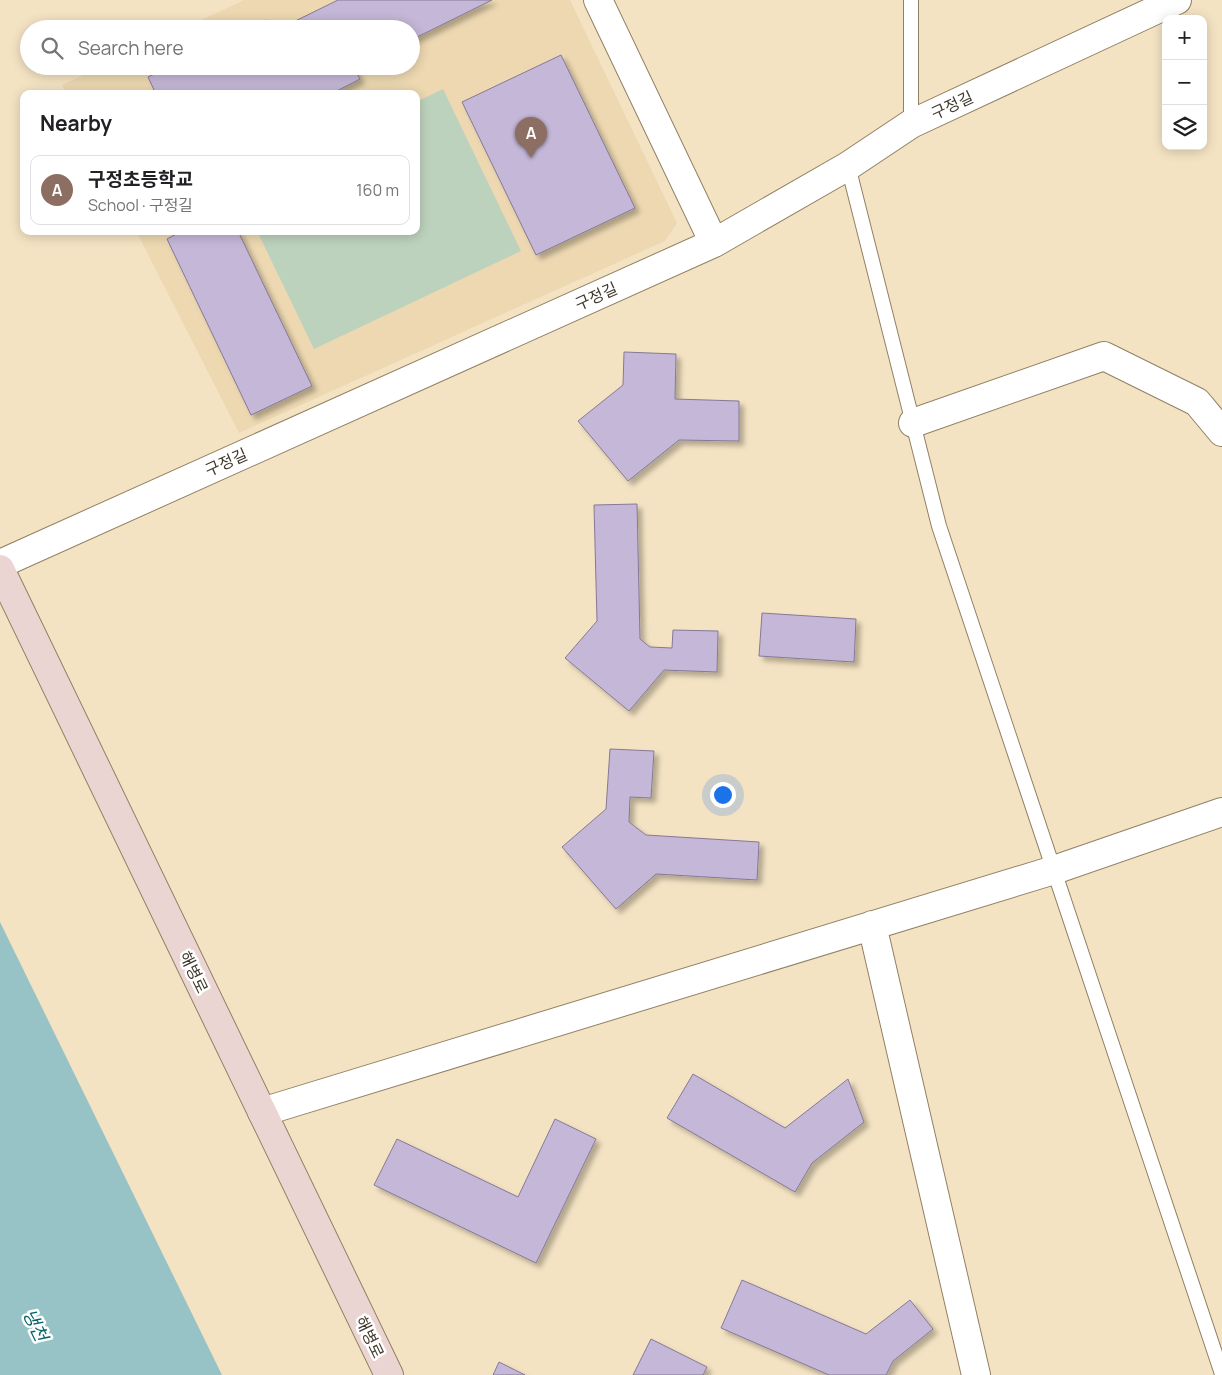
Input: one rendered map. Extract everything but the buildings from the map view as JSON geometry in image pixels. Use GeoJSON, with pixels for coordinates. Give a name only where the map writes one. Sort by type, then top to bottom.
{"type":"FeatureCollection","features":[{"type":"Feature","properties":{"kind":"main road","name":"해병로"},"geometry":{"type":"LineString","coordinates":[[0,568],[389,1375]]}},
{"type":"Feature","properties":{"kind":"street"},"geometry":{"type":"LineString","coordinates":[[598,0],[714,243]]}},
{"type":"Feature","properties":{"kind":"street","name":"구정길"},"geometry":{"type":"LineString","coordinates":[[0,564],[714,243],[848,166],[911,124],[1177,0]]}},
{"type":"Feature","properties":{"kind":"street"},"geometry":{"type":"LineString","coordinates":[[913,423],[1104,356],[1197,402],[1222,432]]}},
{"type":"Feature","properties":{"kind":"street"},"geometry":{"type":"LineString","coordinates":[[262,1112],[1054,870],[1222,812]]}},
{"type":"Feature","properties":{"kind":"street"},"geometry":{"type":"LineString","coordinates":[[872,925],[976,1375]]}},
{"type":"Feature","properties":{"kind":"lane"},"geometry":{"type":"LineString","coordinates":[[911,0],[911,124]]}},
{"type":"Feature","properties":{"kind":"lane"},"geometry":{"type":"LineString","coordinates":[[848,166],[939,526],[1054,870],[1219,1351],[1222,1374]]}},
{"type":"Feature","properties":{"kind":"shaded area"},"geometry":{"type":"Polygon","coordinates":[[[244,0],[570,0],[677,223],[665,241],[239,433],[138,235],[420,235],[420,90],[65,90],[62,85],[83,75],[420,75],[420,20],[201,20],[244,0]]]}},
{"type":"Feature","properties":{"kind":"green space"},"geometry":{"type":"Polygon","coordinates":[[[443,89],[521,251],[314,349],[259,235],[420,235],[420,100],[443,89]]]}},
{"type":"Feature","properties":{"kind":"water","name":"냉천"},"geometry":{"type":"Polygon","coordinates":[[[0,922],[222,1375],[0,1375],[0,922]]]}},
{"type":"Feature","properties":{"kind":"place","name":"구정초등학교"},"geometry":{"type":"Point","coordinates":[531,158]}}]}
